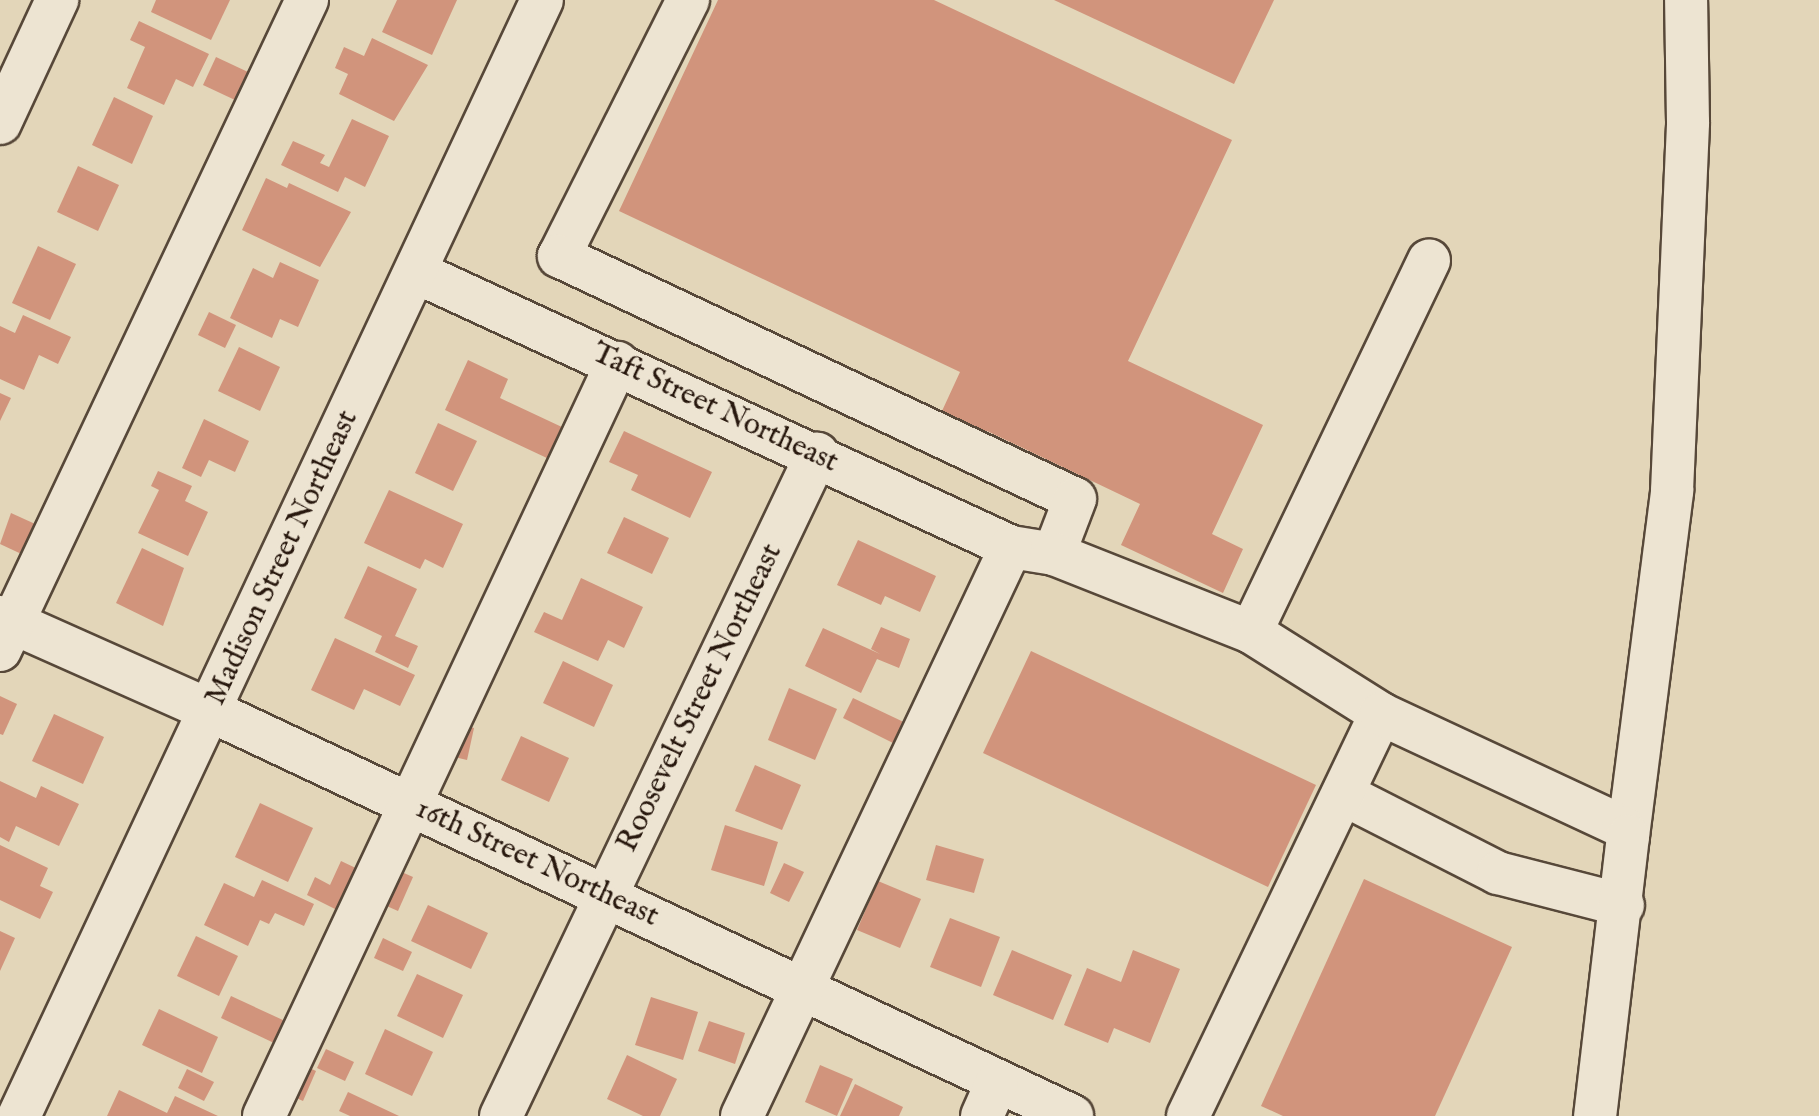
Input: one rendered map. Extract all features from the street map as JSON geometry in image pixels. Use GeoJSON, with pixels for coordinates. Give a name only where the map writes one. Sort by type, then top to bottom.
{"type":"FeatureCollection","features":[{"type":"Feature","properties":{"kind":"street"},"geometry":{"type":"LineString","coordinates":[[0,123],[57,0]]}},
{"type":"Feature","properties":{"kind":"street"},"geometry":{"type":"LineString","coordinates":[[4,630],[307,0]]}},
{"type":"Feature","properties":{"kind":"street","name":"Madison Street Northeast"},"geometry":{"type":"LineString","coordinates":[[19,1116],[418,273],[542,0]]}},
{"type":"Feature","properties":{"kind":"street"},"geometry":{"type":"LineString","coordinates":[[688,0],[559,256],[1075,499],[1054,554]]}},
{"type":"Feature","properties":{"kind":"street"},"geometry":{"type":"LineString","coordinates":[[1595,1116],[1672,491],[1688,122],[1686,0]]}},
{"type":"Feature","properties":{"kind":"street"},"geometry":{"type":"LineString","coordinates":[[1251,632],[1429,260]]}},
{"type":"Feature","properties":{"kind":"street","name":"Taft Street Northeast"},"geometry":{"type":"LineString","coordinates":[[418,273],[817,454],[1011,547],[1054,554],[1251,632],[1381,714],[1623,827],[1628,836]]}},
{"type":"Feature","properties":{"kind":"street"},"geometry":{"type":"LineString","coordinates":[[264,1116],[617,363]]}},
{"type":"Feature","properties":{"kind":"street","name":"Roosevelt Street Northeast"},"geometry":{"type":"LineString","coordinates":[[501,1116],[817,454]]}},
{"type":"Feature","properties":{"kind":"street"},"geometry":{"type":"LineString","coordinates":[[742,1116],[1011,547]]}},
{"type":"Feature","properties":{"kind":"street","name":"16th Street Northeast"},"geometry":{"type":"LineString","coordinates":[[4,630],[209,710],[606,895],[802,989],[990,1099],[1072,1116]]}},
{"type":"Feature","properties":{"kind":"street"},"geometry":{"type":"LineString","coordinates":[[1188,1116],[1381,714]]}},
{"type":"Feature","properties":{"kind":"street"},"geometry":{"type":"LineString","coordinates":[[1343,794],[1498,873],[1623,905]]}},
{"type":"Feature","properties":{"kind":"building"},"geometry":{"type":"Polygon","coordinates":[[[156,0],[230,0],[211,40],[151,12],[156,0]]]}},
{"type":"Feature","properties":{"kind":"building"},"geometry":{"type":"Polygon","coordinates":[[[397,0],[457,0],[432,55],[382,32],[397,0]]]}},
{"type":"Feature","properties":{"kind":"building"},"geometry":{"type":"Polygon","coordinates":[[[718,0],[934,0],[1232,140],[1128,361],[1263,425],[1212,534],[1243,549],[1223,593],[1121,545],[1140,504],[987,431],[981,444],[936,424],[960,372],[619,211],[718,0]]]}},
{"type":"Feature","properties":{"kind":"building"},"geometry":{"type":"Polygon","coordinates":[[[1054,0],[1274,0],[1234,84],[1054,0]]]}},
{"type":"Feature","properties":{"kind":"building"},"geometry":{"type":"Polygon","coordinates":[[[139,21],[209,54],[193,87],[176,79],[164,105],[127,88],[145,47],[130,40],[139,21]]]}},
{"type":"Feature","properties":{"kind":"building"},"geometry":{"type":"Polygon","coordinates":[[[372,38],[428,65],[394,121],[339,94],[348,74],[335,68],[344,47],[364,56],[372,38]]]}},
{"type":"Feature","properties":{"kind":"building"},"geometry":{"type":"Polygon","coordinates":[[[216,57],[248,72],[235,100],[203,85],[216,57]]]}},
{"type":"Feature","properties":{"kind":"building"},"geometry":{"type":"Polygon","coordinates":[[[114,97],[153,116],[132,164],[92,145],[114,97]]]}},
{"type":"Feature","properties":{"kind":"building"},"geometry":{"type":"Polygon","coordinates":[[[352,119],[389,136],[365,187],[345,177],[338,192],[281,165],[293,141],[325,155],[320,163],[329,167],[352,119]]]}},
{"type":"Feature","properties":{"kind":"building"},"geometry":{"type":"Polygon","coordinates":[[[78,166],[119,185],[98,231],[57,212],[78,166]]]}},
{"type":"Feature","properties":{"kind":"building"},"geometry":{"type":"Polygon","coordinates":[[[266,178],[287,188],[289,183],[351,212],[320,267],[242,230],[266,178]]]}},
{"type":"Feature","properties":{"kind":"building"},"geometry":{"type":"Polygon","coordinates":[[[38,246],[76,264],[50,320],[12,303],[38,246]]]}},
{"type":"Feature","properties":{"kind":"building"},"geometry":{"type":"Polygon","coordinates":[[[280,262],[319,280],[298,327],[280,319],[272,338],[230,318],[253,268],[273,278],[280,262]]]}},
{"type":"Feature","properties":{"kind":"building"},"geometry":{"type":"Polygon","coordinates":[[[209,312],[236,325],[225,348],[198,335],[209,312]]]}},
{"type":"Feature","properties":{"kind":"building"},"geometry":{"type":"Polygon","coordinates":[[[23,315],[71,337],[58,364],[39,355],[24,390],[0,379],[0,326],[15,333],[23,315]]]}},
{"type":"Feature","properties":{"kind":"building"},"geometry":{"type":"Polygon","coordinates":[[[239,347],[280,367],[260,411],[218,391],[239,347]]]}},
{"type":"Feature","properties":{"kind":"building"},"geometry":{"type":"Polygon","coordinates":[[[468,360],[508,379],[500,398],[564,428],[549,459],[445,410],[468,360]]]}},
{"type":"Feature","properties":{"kind":"building"},"geometry":{"type":"Polygon","coordinates":[[[0,393],[11,398],[0,421],[0,393]]]}},
{"type":"Feature","properties":{"kind":"building"},"geometry":{"type":"Polygon","coordinates":[[[204,419],[249,441],[235,472],[209,460],[201,477],[182,468],[204,419]]]}},
{"type":"Feature","properties":{"kind":"building"},"geometry":{"type":"Polygon","coordinates":[[[438,423],[477,441],[453,491],[415,473],[438,423]]]}},
{"type":"Feature","properties":{"kind":"building"},"geometry":{"type":"Polygon","coordinates":[[[624,431],[712,472],[690,518],[631,490],[638,475],[609,462],[624,431]]]}},
{"type":"Feature","properties":{"kind":"building"},"geometry":{"type":"Polygon","coordinates":[[[158,471],[192,486],[185,501],[208,512],[188,556],[138,533],[159,490],[151,486],[158,471]]]}},
{"type":"Feature","properties":{"kind":"building"},"geometry":{"type":"Polygon","coordinates":[[[389,490],[463,524],[443,568],[425,559],[420,569],[364,543],[389,490]]]}},
{"type":"Feature","properties":{"kind":"building"},"geometry":{"type":"Polygon","coordinates":[[[11,513],[44,528],[30,558],[0,544],[11,513]]]}},
{"type":"Feature","properties":{"kind":"building"},"geometry":{"type":"Polygon","coordinates":[[[624,517],[669,538],[652,574],[607,553],[624,517]]]}},
{"type":"Feature","properties":{"kind":"building"},"geometry":{"type":"Polygon","coordinates":[[[858,540],[936,576],[920,612],[885,596],[881,605],[837,585],[858,540]]]}},
{"type":"Feature","properties":{"kind":"building"},"geometry":{"type":"Polygon","coordinates":[[[142,548],[184,568],[163,626],[116,603],[142,548]]]}},
{"type":"Feature","properties":{"kind":"building"},"geometry":{"type":"Polygon","coordinates":[[[368,566],[417,589],[395,636],[418,646],[408,668],[375,652],[382,636],[344,618],[368,566]]]}},
{"type":"Feature","properties":{"kind":"building"},"geometry":{"type":"Polygon","coordinates":[[[581,578],[643,607],[624,648],[608,640],[598,661],[534,632],[544,612],[562,620],[581,578]]]}},
{"type":"Feature","properties":{"kind":"building"},"geometry":{"type":"Polygon","coordinates":[[[881,627],[910,639],[899,668],[877,659],[861,693],[805,666],[823,628],[880,654],[871,649],[881,627]]]}},
{"type":"Feature","properties":{"kind":"building"},"geometry":{"type":"Polygon","coordinates":[[[335,638],[415,675],[400,706],[364,689],[354,710],[311,690],[335,638]]]}},
{"type":"Feature","properties":{"kind":"building"},"geometry":{"type":"Polygon","coordinates":[[[1031,651],[1316,785],[1268,887],[983,753],[1031,651]]]}},
{"type":"Feature","properties":{"kind":"building"},"geometry":{"type":"Polygon","coordinates":[[[563,661],[613,685],[594,727],[543,703],[563,661]]]}},
{"type":"Feature","properties":{"kind":"building"},"geometry":{"type":"Polygon","coordinates":[[[789,688],[837,709],[815,760],[768,740],[789,688]]]}},
{"type":"Feature","properties":{"kind":"building"},"geometry":{"type":"Polygon","coordinates":[[[0,696],[17,704],[3,735],[0,734],[0,696]]]}},
{"type":"Feature","properties":{"kind":"building"},"geometry":{"type":"Polygon","coordinates":[[[853,698],[910,725],[899,746],[843,718],[853,698]]]}},
{"type":"Feature","properties":{"kind":"building"},"geometry":{"type":"Polygon","coordinates":[[[54,714],[104,737],[83,784],[32,761],[54,714]]]}},
{"type":"Feature","properties":{"kind":"building"},"geometry":{"type":"Polygon","coordinates":[[[450,723],[474,728],[467,760],[442,754],[450,723]]]}},
{"type":"Feature","properties":{"kind":"building"},"geometry":{"type":"Polygon","coordinates":[[[521,736],[569,758],[549,802],[501,780],[521,736]]]}},
{"type":"Feature","properties":{"kind":"building"},"geometry":{"type":"Polygon","coordinates":[[[755,765],[801,785],[782,830],[735,811],[755,765]]]}},
{"type":"Feature","properties":{"kind":"building"},"geometry":{"type":"Polygon","coordinates":[[[0,781],[36,798],[41,786],[79,804],[59,846],[16,826],[9,842],[0,837],[0,781]]]}},
{"type":"Feature","properties":{"kind":"building"},"geometry":{"type":"Polygon","coordinates":[[[260,803],[313,828],[288,882],[235,857],[260,803]]]}},
{"type":"Feature","properties":{"kind":"building"},"geometry":{"type":"Polygon","coordinates":[[[725,825],[778,842],[764,886],[711,870],[725,825]]]}},
{"type":"Feature","properties":{"kind":"building"},"geometry":{"type":"Polygon","coordinates":[[[0,845],[48,868],[40,886],[53,892],[40,919],[0,900],[0,845]]]}},
{"type":"Feature","properties":{"kind":"building"},"geometry":{"type":"Polygon","coordinates":[[[936,845],[984,859],[974,893],[926,880],[936,845]]]}},
{"type":"Feature","properties":{"kind":"building"},"geometry":{"type":"Polygon","coordinates":[[[341,861],[362,871],[343,913],[307,895],[315,877],[330,885],[341,861]]]}},
{"type":"Feature","properties":{"kind":"building"},"geometry":{"type":"Polygon","coordinates":[[[784,863],[804,872],[789,902],[770,893],[784,863]]]}},
{"type":"Feature","properties":{"kind":"building"},"geometry":{"type":"Polygon","coordinates":[[[388,866],[413,877],[398,911],[373,900],[388,866]]]}},
{"type":"Feature","properties":{"kind":"building"},"geometry":{"type":"Polygon","coordinates":[[[1364,879],[1512,947],[1435,1116],[1283,1116],[1261,1106],[1364,879]]]}},
{"type":"Feature","properties":{"kind":"building"},"geometry":{"type":"Polygon","coordinates":[[[262,880],[314,904],[304,926],[275,913],[269,924],[260,920],[248,946],[204,925],[224,883],[254,897],[262,880]]]}},
{"type":"Feature","properties":{"kind":"building"},"geometry":{"type":"Polygon","coordinates":[[[878,881],[921,899],[900,948],[857,930],[878,881]]]}},
{"type":"Feature","properties":{"kind":"building"},"geometry":{"type":"Polygon","coordinates":[[[428,905],[488,933],[471,969],[411,941],[428,905]]]}},
{"type":"Feature","properties":{"kind":"building"},"geometry":{"type":"Polygon","coordinates":[[[950,918],[1000,937],[981,987],[930,967],[950,918]]]}},
{"type":"Feature","properties":{"kind":"building"},"geometry":{"type":"Polygon","coordinates":[[[0,931],[15,938],[0,971],[0,931]]]}},
{"type":"Feature","properties":{"kind":"building"},"geometry":{"type":"Polygon","coordinates":[[[196,936],[238,956],[219,996],[177,976],[196,936]]]}},
{"type":"Feature","properties":{"kind":"building"},"geometry":{"type":"Polygon","coordinates":[[[383,938],[412,952],[403,971],[374,958],[383,938]]]}},
{"type":"Feature","properties":{"kind":"building"},"geometry":{"type":"Polygon","coordinates":[[[1012,950],[1072,975],[1053,1020],[993,995],[1012,950]]]}},
{"type":"Feature","properties":{"kind":"building"},"geometry":{"type":"Polygon","coordinates":[[[1133,950],[1180,969],[1150,1043],[1114,1028],[1108,1043],[1064,1025],[1087,968],[1121,982],[1133,950]]]}},
{"type":"Feature","properties":{"kind":"building"},"geometry":{"type":"Polygon","coordinates":[[[417,974],[463,995],[443,1038],[397,1016],[417,974]]]}},
{"type":"Feature","properties":{"kind":"building"},"geometry":{"type":"Polygon","coordinates":[[[231,996],[285,1021],[274,1043],[221,1018],[231,996]]]}},
{"type":"Feature","properties":{"kind":"building"},"geometry":{"type":"Polygon","coordinates":[[[651,997],[698,1012],[683,1060],[635,1045],[651,997]]]}},
{"type":"Feature","properties":{"kind":"building"},"geometry":{"type":"Polygon","coordinates":[[[159,1009],[218,1037],[202,1073],[142,1045],[159,1009]]]}},
{"type":"Feature","properties":{"kind":"building"},"geometry":{"type":"Polygon","coordinates":[[[709,1021],[745,1033],[735,1064],[698,1051],[709,1021]]]}},
{"type":"Feature","properties":{"kind":"building"},"geometry":{"type":"Polygon","coordinates":[[[385,1029],[433,1052],[412,1096],[365,1074],[385,1029]]]}},
{"type":"Feature","properties":{"kind":"building"},"geometry":{"type":"Polygon","coordinates":[[[326,1049],[354,1062],[345,1081],[317,1068],[326,1049]]]}},
{"type":"Feature","properties":{"kind":"building"},"geometry":{"type":"Polygon","coordinates":[[[627,1055],[677,1079],[660,1116],[643,1116],[607,1099],[627,1055]]]}},
{"type":"Feature","properties":{"kind":"building"},"geometry":{"type":"Polygon","coordinates":[[[297,1062],[316,1071],[303,1101],[283,1092],[297,1062]]]}},
{"type":"Feature","properties":{"kind":"building"},"geometry":{"type":"Polygon","coordinates":[[[820,1065],[853,1079],[837,1116],[805,1102],[820,1065]]]}},
{"type":"Feature","properties":{"kind":"building"},"geometry":{"type":"Polygon","coordinates":[[[187,1069],[214,1082],[204,1101],[178,1088],[187,1069]]]}},
{"type":"Feature","properties":{"kind":"building"},"geometry":{"type":"Polygon","coordinates":[[[855,1084],[903,1107],[899,1116],[840,1116],[855,1084]]]}},
{"type":"Feature","properties":{"kind":"building"},"geometry":{"type":"Polygon","coordinates":[[[119,1090],[167,1113],[175,1096],[218,1116],[107,1116],[119,1090]]]}},
{"type":"Feature","properties":{"kind":"building"},"geometry":{"type":"Polygon","coordinates":[[[348,1092],[399,1116],[350,1116],[339,1111],[348,1092]]]}}]}
